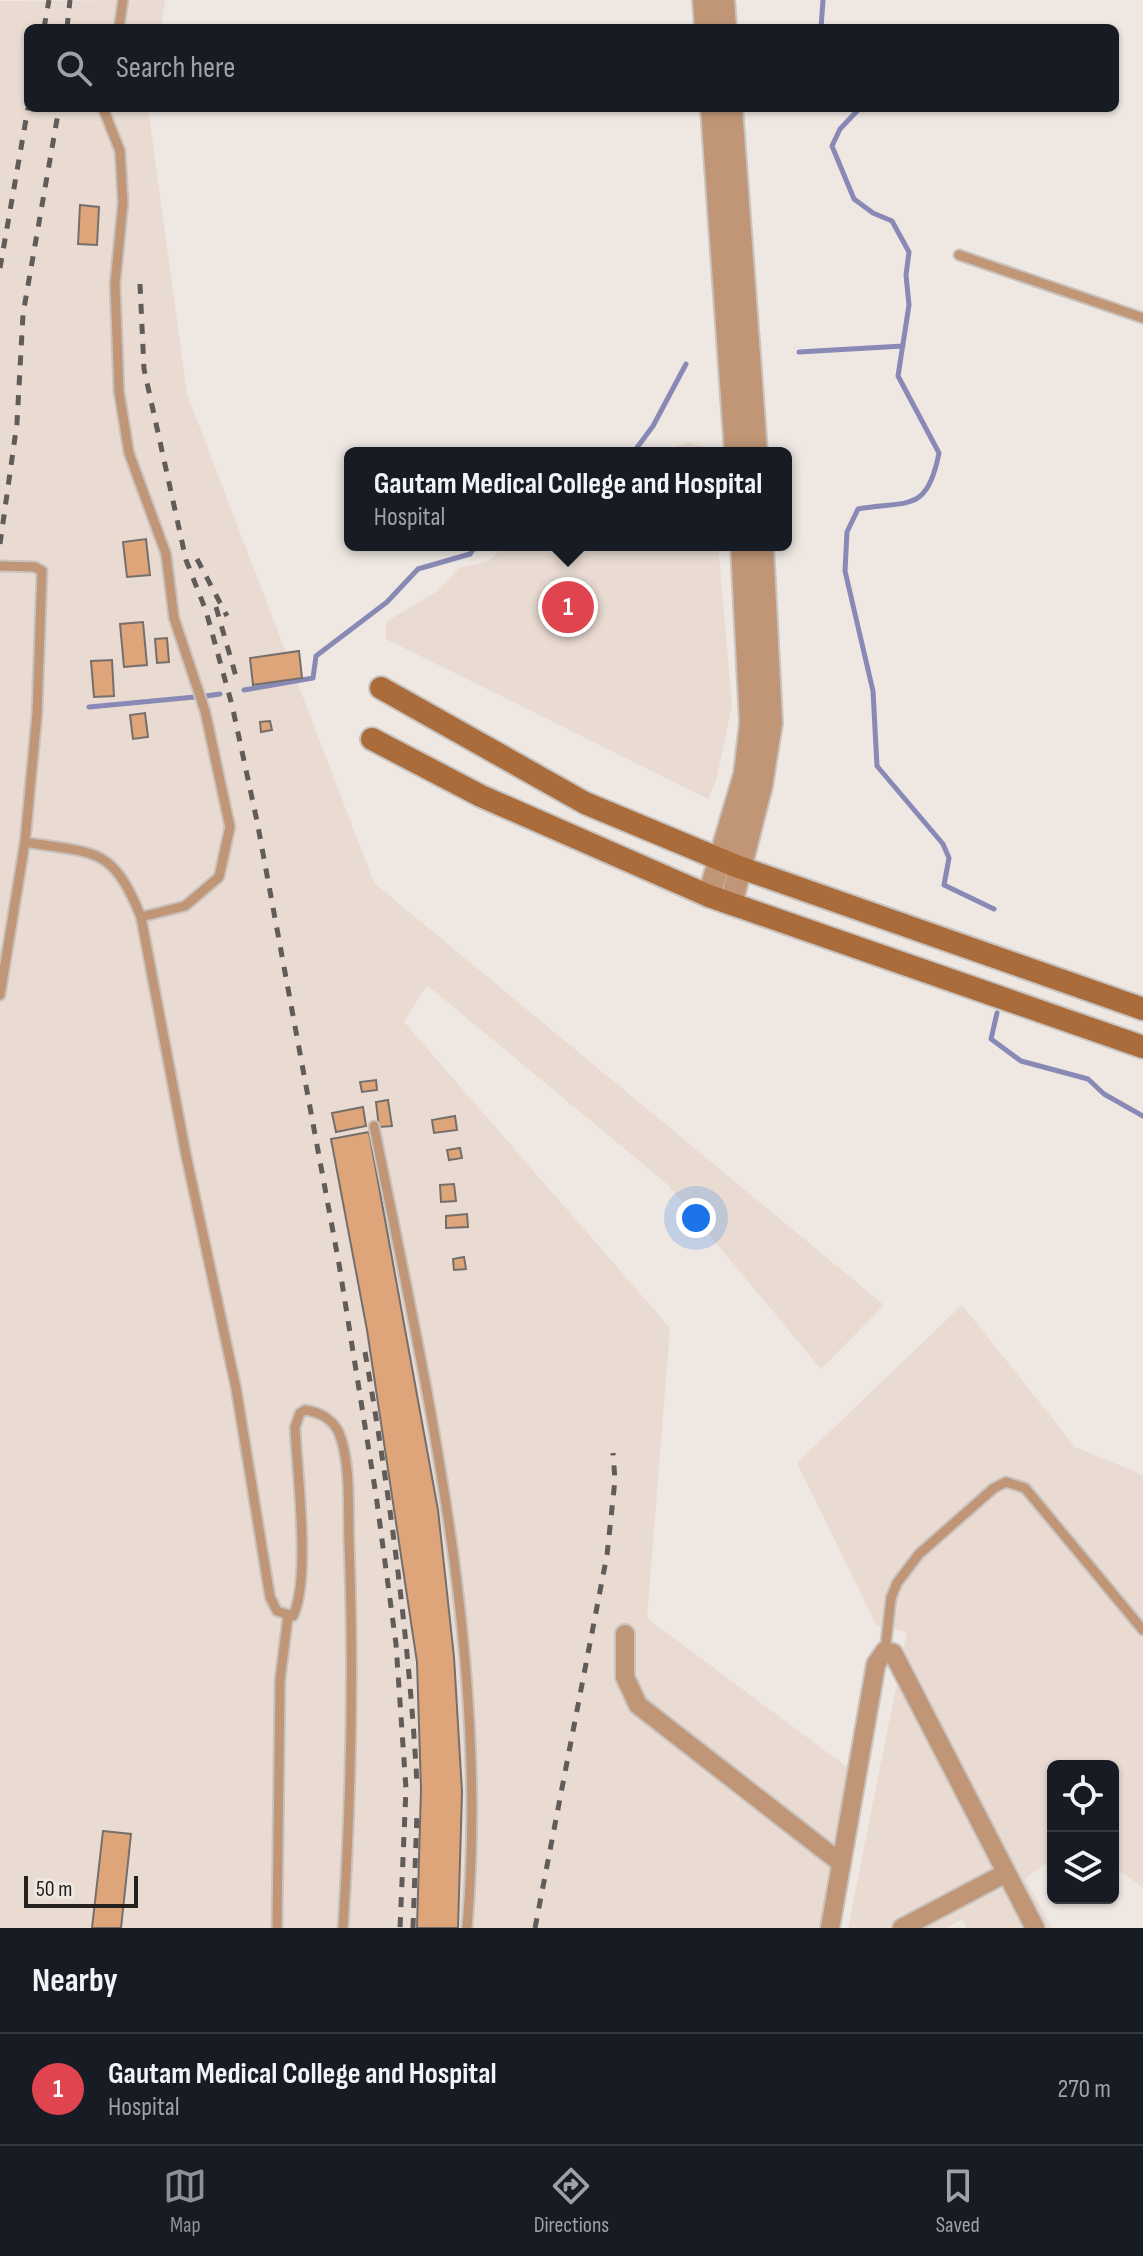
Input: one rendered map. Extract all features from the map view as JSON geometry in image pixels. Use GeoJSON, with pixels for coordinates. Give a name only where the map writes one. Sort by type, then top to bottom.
{"type":"FeatureCollection","features":[{"type":"Feature","properties":{"kind":"main road"},"geometry":{"type":"LineString","coordinates":[[381,688],[585,803],[730,864],[1143,1009]]}},
{"type":"Feature","properties":{"kind":"main road"},"geometry":{"type":"LineString","coordinates":[[372,739],[481,796],[709,896],[1143,1047]]}},
{"type":"Feature","properties":{"kind":"street"},"geometry":{"type":"LineString","coordinates":[[704,0],[706,24]]}},
{"type":"Feature","properties":{"kind":"street"},"geometry":{"type":"LineString","coordinates":[[723,0],[725,24]]}},
{"type":"Feature","properties":{"kind":"street"},"geometry":{"type":"LineString","coordinates":[[712,112],[736,447]]}},
{"type":"Feature","properties":{"kind":"street"},"geometry":{"type":"LineString","coordinates":[[731,112],[756,447]]}},
{"type":"Feature","properties":{"kind":"street"},"geometry":{"type":"LineString","coordinates":[[731,904],[730,864],[751,723],[742,551]]}},
{"type":"Feature","properties":{"kind":"street"},"geometry":{"type":"LineString","coordinates":[[709,896],[730,864],[761,786],[771,723],[762,551]]}},
{"type":"Feature","properties":{"kind":"street"},"geometry":{"type":"LineString","coordinates":[[625,1634],[625,1677],[638,1705],[841,1863]]}},
{"type":"Feature","properties":{"kind":"street"},"geometry":{"type":"LineString","coordinates":[[830,1928],[876,1664],[885,1651],[893,1653],[1035,1928]]}},
{"type":"Feature","properties":{"kind":"street"},"geometry":{"type":"LineString","coordinates":[[902,1928],[1006,1873]]}},
{"type":"Feature","properties":{"kind":"lane"},"geometry":{"type":"LineString","coordinates":[[120,24],[123,0]]}},
{"type":"Feature","properties":{"kind":"lane"},"geometry":{"type":"LineString","coordinates":[[105,112],[120,151],[123,203],[115,284],[119,392],[129,453],[166,554],[174,618],[205,711],[230,827],[219,877],[185,906],[141,917]]}},
{"type":"Feature","properties":{"kind":"lane"},"geometry":{"type":"LineString","coordinates":[[959,255],[1143,318]]}},
{"type":"Feature","properties":{"kind":"lane"},"geometry":{"type":"LineString","coordinates":[[0,566],[35,567],[42,571],[37,714],[25,842],[0,995]]}},
{"type":"Feature","properties":{"kind":"lane"},"geometry":{"type":"LineString","coordinates":[[25,842],[97,855],[126,881],[141,917],[186,1155],[236,1388],[270,1597],[277,1611],[288,1616],[293,1616],[298,1604],[301,1577],[295,1427],[300,1413],[305,1410],[323,1415],[338,1432],[347,1484],[352,1662],[343,1928]]}},
{"type":"Feature","properties":{"kind":"lane"},"geometry":{"type":"LineString","coordinates":[[374,1126],[448,1507],[465,1646],[472,1789],[467,1928]]}},
{"type":"Feature","properties":{"kind":"lane"},"geometry":{"type":"LineString","coordinates":[[885,1651],[891,1598],[907,1568],[983,1497],[1006,1482],[1025,1488],[1143,1630]]}},
{"type":"Feature","properties":{"kind":"lane"},"geometry":{"type":"LineString","coordinates":[[277,1928],[280,1680],[288,1616]]}},
{"type":"Feature","properties":{"kind":"shaded area"},"geometry":{"type":"Polygon","coordinates":[[[165,0],[162,24],[24,24],[24,112],[149,112],[187,394],[374,883],[884,1305],[821,1369],[667,1184],[427,985],[404,1022],[670,1328],[647,1618],[851,1770],[820,1928],[0,1928],[0,1],[165,0]]]}},
{"type":"Feature","properties":{"kind":"shaded area"},"geometry":{"type":"Polygon","coordinates":[[[688,442],[704,447],[674,447],[688,442]]]}},
{"type":"Feature","properties":{"kind":"shaded area"},"geometry":{"type":"Polygon","coordinates":[[[499,551],[719,551],[732,705],[716,781],[708,799],[386,639],[386,622],[436,592],[459,568],[487,562],[499,551]]]}},
{"type":"Feature","properties":{"kind":"shaded area"},"geometry":{"type":"Polygon","coordinates":[[[962,1305],[1075,1447],[1143,1475],[1143,1888],[1119,1870],[1119,1760],[1047,1760],[1047,1862],[1025,1879],[1052,1928],[967,1928],[962,1919],[947,1928],[848,1928],[907,1632],[877,1626],[797,1463],[962,1305]]]}},
{"type":"Feature","properties":{"kind":"building"},"geometry":{"type":"Polygon","coordinates":[[[80,205],[99,207],[97,245],[78,244],[80,205]]]}},
{"type":"Feature","properties":{"kind":"building"},"geometry":{"type":"Polygon","coordinates":[[[146,539],[150,575],[127,577],[123,542],[146,539]]]}},
{"type":"Feature","properties":{"kind":"building"},"geometry":{"type":"Polygon","coordinates":[[[143,622],[147,665],[124,667],[120,624],[143,622]]]}},
{"type":"Feature","properties":{"kind":"building"},"geometry":{"type":"Polygon","coordinates":[[[167,638],[169,662],[157,663],[155,639],[167,638]]]}},
{"type":"Feature","properties":{"kind":"building"},"geometry":{"type":"Polygon","coordinates":[[[299,651],[302,678],[253,685],[250,658],[299,651]]]}},
{"type":"Feature","properties":{"kind":"building"},"geometry":{"type":"Polygon","coordinates":[[[112,660],[114,696],[94,697],[91,661],[112,660]]]}},
{"type":"Feature","properties":{"kind":"building"},"geometry":{"type":"Polygon","coordinates":[[[145,713],[148,737],[133,739],[130,715],[145,713]]]}},
{"type":"Feature","properties":{"kind":"building"},"geometry":{"type":"Polygon","coordinates":[[[270,721],[272,730],[261,732],[260,722],[270,721]]]}},
{"type":"Feature","properties":{"kind":"building"},"geometry":{"type":"Polygon","coordinates":[[[376,1080],[377,1090],[362,1092],[360,1082],[376,1080]]]}},
{"type":"Feature","properties":{"kind":"building"},"geometry":{"type":"Polygon","coordinates":[[[388,1100],[392,1126],[379,1127],[376,1102],[388,1100]]]}},
{"type":"Feature","properties":{"kind":"building"},"geometry":{"type":"Polygon","coordinates":[[[363,1107],[366,1126],[336,1132],[332,1113],[363,1107]]]}},
{"type":"Feature","properties":{"kind":"building"},"geometry":{"type":"Polygon","coordinates":[[[455,1116],[457,1130],[434,1133],[432,1120],[455,1116]]]}},
{"type":"Feature","properties":{"kind":"building"},"geometry":{"type":"Polygon","coordinates":[[[369,1132],[438,1510],[454,1657],[462,1792],[458,1928],[417,1928],[421,1789],[417,1662],[367,1330],[331,1139],[369,1132]]]}},
{"type":"Feature","properties":{"kind":"building"},"geometry":{"type":"Polygon","coordinates":[[[460,1148],[462,1158],[449,1160],[447,1150],[460,1148]]]}},
{"type":"Feature","properties":{"kind":"building"},"geometry":{"type":"Polygon","coordinates":[[[454,1184],[456,1201],[441,1202],[440,1185],[454,1184]]]}},
{"type":"Feature","properties":{"kind":"building"},"geometry":{"type":"Polygon","coordinates":[[[467,1214],[468,1227],[446,1228],[446,1216],[467,1214]]]}},
{"type":"Feature","properties":{"kind":"building"},"geometry":{"type":"Polygon","coordinates":[[[464,1257],[466,1269],[454,1270],[453,1259],[464,1257]]]}},
{"type":"Feature","properties":{"kind":"building"},"geometry":{"type":"Polygon","coordinates":[[[103,1831],[131,1834],[121,1928],[92,1928],[103,1831]]]}},
{"type":"Feature","properties":{"kind":"waterway"},"geometry":{"type":"LineString","coordinates":[[821,24],[823,0]]}},
{"type":"Feature","properties":{"kind":"waterway"},"geometry":{"type":"LineString","coordinates":[[856,112],[840,129],[832,146],[854,199],[873,213],[892,221],[909,252],[906,275],[909,305],[898,376],[939,453],[934,473],[921,495],[902,503],[858,509],[847,532],[845,571],[873,691],[877,766],[943,844],[949,858],[944,885],[994,909]]}},
{"type":"Feature","properties":{"kind":"waterway"},"geometry":{"type":"LineString","coordinates":[[799,352],[903,346]]}},
{"type":"Feature","properties":{"kind":"waterway"},"geometry":{"type":"LineString","coordinates":[[637,447],[653,426],[686,364]]}},
{"type":"Feature","properties":{"kind":"waterway"},"geometry":{"type":"LineString","coordinates":[[244,690],[313,678],[316,656],[387,602],[418,569],[472,551]]}},
{"type":"Feature","properties":{"kind":"waterway"},"geometry":{"type":"LineString","coordinates":[[206,696],[220,694]]}},
{"type":"Feature","properties":{"kind":"waterway"},"geometry":{"type":"LineString","coordinates":[[89,707],[195,697]]}},
{"type":"Feature","properties":{"kind":"waterway"},"geometry":{"type":"LineString","coordinates":[[997,1013],[991,1039],[1021,1061],[1088,1079],[1104,1094],[1143,1116]]}},
{"type":"Feature","properties":{"kind":"railway"},"geometry":{"type":"LineString","coordinates":[[45,24],[49,0]]}},
{"type":"Feature","properties":{"kind":"railway"},"geometry":{"type":"LineString","coordinates":[[67,24],[70,0]]}},
{"type":"Feature","properties":{"kind":"railway"},"geometry":{"type":"LineString","coordinates":[[0,268],[27,112]]}},
{"type":"Feature","properties":{"kind":"railway"},"geometry":{"type":"LineString","coordinates":[[0,544],[17,423],[23,314],[58,112]]}},
{"type":"Feature","properties":{"kind":"railway"},"geometry":{"type":"LineString","coordinates":[[140,284],[144,369],[186,560],[206,611],[232,705],[257,821],[339,1264],[376,1495],[396,1644],[406,1789],[400,1928]]}},
{"type":"Feature","properties":{"kind":"railway"},"geometry":{"type":"LineString","coordinates":[[197,559],[227,616]]}},
{"type":"Feature","properties":{"kind":"railway"},"geometry":{"type":"LineString","coordinates":[[216,607],[237,680]]}},
{"type":"Feature","properties":{"kind":"railway"},"geometry":{"type":"LineString","coordinates":[[365,1352],[397,1567],[417,1784]]}},
{"type":"Feature","properties":{"kind":"railway"},"geometry":{"type":"LineString","coordinates":[[535,1928],[607,1555],[615,1480],[613,1453]]}},
{"type":"Feature","properties":{"kind":"railway"},"geometry":{"type":"LineString","coordinates":[[413,1928],[417,1812]]}},
{"type":"Feature","properties":{"kind":"place","name":"Gautam Medical College and Hospital"},"geometry":{"type":"Point","coordinates":[568,607]}}]}
